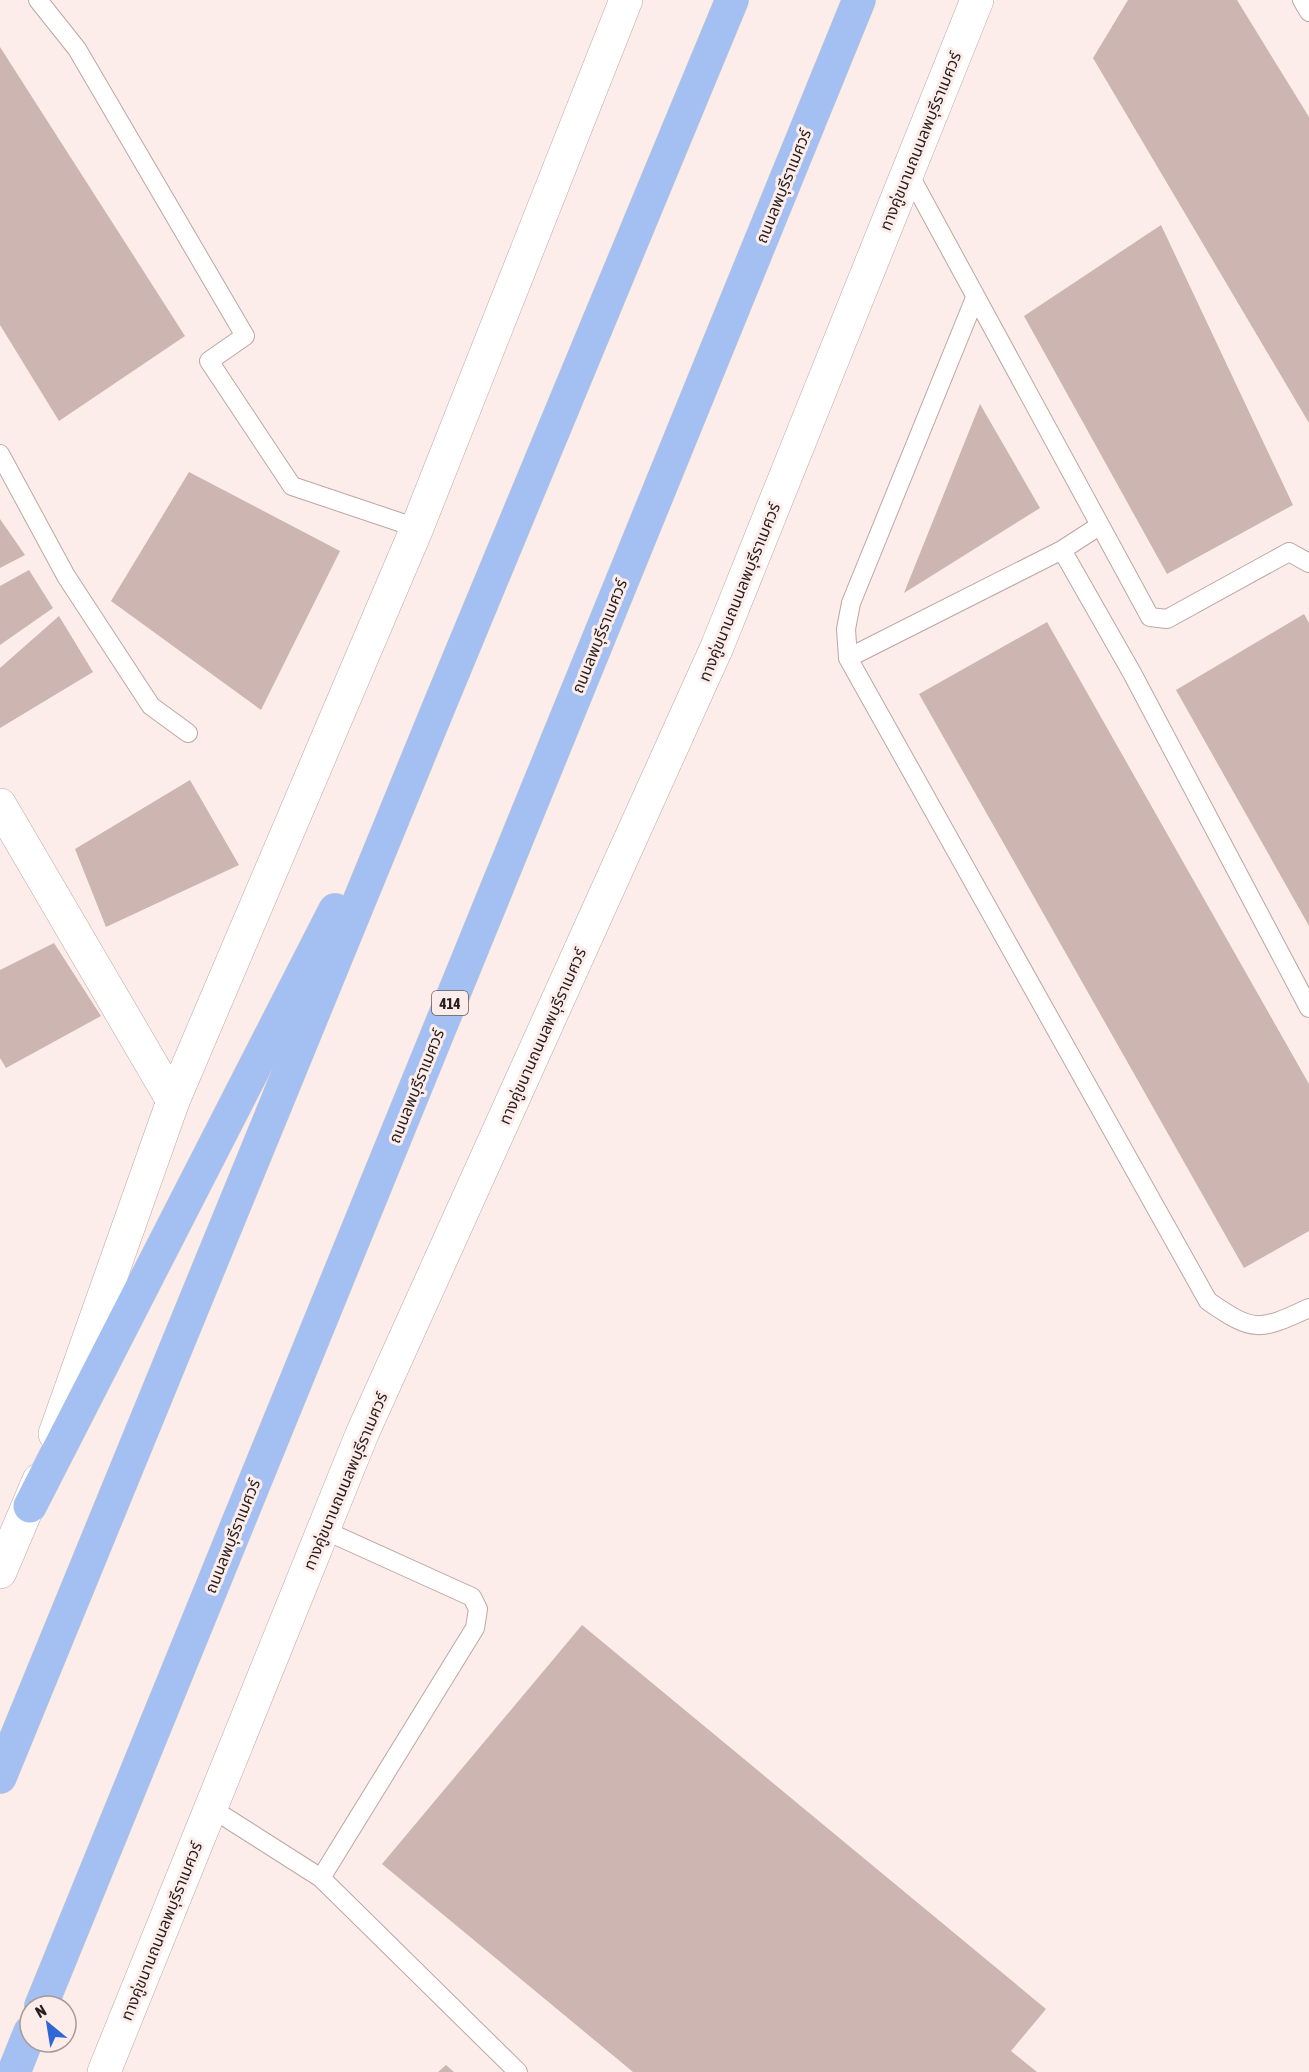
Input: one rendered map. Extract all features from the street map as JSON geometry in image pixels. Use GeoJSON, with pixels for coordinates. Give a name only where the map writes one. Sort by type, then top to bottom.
{"type":"FeatureCollection","features":[{"type":"Feature","properties":{"kind":"main road"},"geometry":{"type":"LineString","coordinates":[[30,1506],[172,1101],[417,528],[627,0]]}},
{"type":"Feature","properties":{"kind":"main road"},"geometry":{"type":"LineString","coordinates":[[0,1777],[440,704],[732,0]]}},
{"type":"Feature","properties":{"kind":"main road","name":"ถนนลพบุรีราเมศวร์"},"geometry":{"type":"LineString","coordinates":[[46,1994],[859,0]]}},
{"type":"Feature","properties":{"kind":"main road","name":"ทางคู่ขนานถนนลพบุรีราเมศวร์"},"geometry":{"type":"LineString","coordinates":[[104,2072],[362,1434],[717,647],[977,0]]}},
{"type":"Feature","properties":{"kind":"main road"},"geometry":{"type":"LineString","coordinates":[[0,1572],[30,1506],[440,704]]}},
{"type":"Feature","properties":{"kind":"main road"},"geometry":{"type":"LineString","coordinates":[[0,805],[172,1101]]}},
{"type":"Feature","properties":{"kind":"main road"},"geometry":{"type":"LineString","coordinates":[[14,2072],[21,2054]]}},
{"type":"Feature","properties":{"kind":"lane"},"geometry":{"type":"LineString","coordinates":[[38,0],[77,49],[245,336],[209,361],[292,486],[417,528]]}},
{"type":"Feature","properties":{"kind":"lane"},"geometry":{"type":"LineString","coordinates":[[1302,0],[1309,12]]}},
{"type":"Feature","properties":{"kind":"lane"},"geometry":{"type":"LineString","coordinates":[[908,172],[1150,617],[1167,619],[1289,552],[1309,563]]}},
{"type":"Feature","properties":{"kind":"lane"},"geometry":{"type":"LineString","coordinates":[[975,297],[851,603],[846,629],[848,658],[1208,1301],[1239,1323],[1270,1326],[1309,1308]]}},
{"type":"Feature","properties":{"kind":"lane"},"geometry":{"type":"LineString","coordinates":[[0,454],[66,576],[151,706],[188,733]]}},
{"type":"Feature","properties":{"kind":"lane"},"geometry":{"type":"LineString","coordinates":[[848,658],[1062,550],[1099,526]]}},
{"type":"Feature","properties":{"kind":"lane"},"geometry":{"type":"LineString","coordinates":[[1062,550],[1132,673],[1309,1008]]}},
{"type":"Feature","properties":{"kind":"lane"},"geometry":{"type":"LineString","coordinates":[[321,1878],[475,1628],[478,1609],[472,1598],[324,1530]]}},
{"type":"Feature","properties":{"kind":"lane"},"geometry":{"type":"LineString","coordinates":[[211,1808],[321,1878],[518,2072]]}},
{"type":"Feature","properties":{"kind":"building"},"geometry":{"type":"Polygon","coordinates":[[[1128,0],[1237,0],[1309,117],[1309,423],[1093,58],[1128,0]]]}},
{"type":"Feature","properties":{"kind":"building"},"geometry":{"type":"Polygon","coordinates":[[[0,47],[185,336],[59,421],[0,325],[0,47]]]}},
{"type":"Feature","properties":{"kind":"building"},"geometry":{"type":"Polygon","coordinates":[[[1161,225],[1293,505],[1167,574],[1024,316],[1161,225]]]}},
{"type":"Feature","properties":{"kind":"building"},"geometry":{"type":"Polygon","coordinates":[[[980,404],[1040,508],[904,593],[980,404]]]}},
{"type":"Feature","properties":{"kind":"building"},"geometry":{"type":"Polygon","coordinates":[[[189,472],[340,551],[261,710],[111,601],[189,472]]]}},
{"type":"Feature","properties":{"kind":"building"},"geometry":{"type":"Polygon","coordinates":[[[0,519],[25,555],[0,568],[0,519]]]}},
{"type":"Feature","properties":{"kind":"building"},"geometry":{"type":"Polygon","coordinates":[[[29,570],[53,608],[0,645],[0,586],[29,570]]]}},
{"type":"Feature","properties":{"kind":"building"},"geometry":{"type":"Polygon","coordinates":[[[1304,614],[1309,623],[1309,926],[1176,690],[1304,614]]]}},
{"type":"Feature","properties":{"kind":"building"},"geometry":{"type":"Polygon","coordinates":[[[59,616],[93,672],[0,728],[0,668],[59,616]]]}},
{"type":"Feature","properties":{"kind":"building"},"geometry":{"type":"Polygon","coordinates":[[[1047,622],[1309,1084],[1309,1231],[1244,1268],[919,694],[1047,622]]]}},
{"type":"Feature","properties":{"kind":"building"},"geometry":{"type":"Polygon","coordinates":[[[190,780],[239,865],[106,927],[75,849],[190,780]]]}},
{"type":"Feature","properties":{"kind":"building"},"geometry":{"type":"Polygon","coordinates":[[[54,943],[101,1016],[6,1068],[0,1058],[0,970],[54,943]]]}},
{"type":"Feature","properties":{"kind":"building"},"geometry":{"type":"Polygon","coordinates":[[[582,1625],[1046,2009],[1011,2051],[1037,2072],[633,2072],[382,1864],[582,1625]]]}},
{"type":"Feature","properties":{"kind":"building"},"geometry":{"type":"Polygon","coordinates":[[[446,2065],[454,2072],[438,2072],[446,2065]]]}}]}
